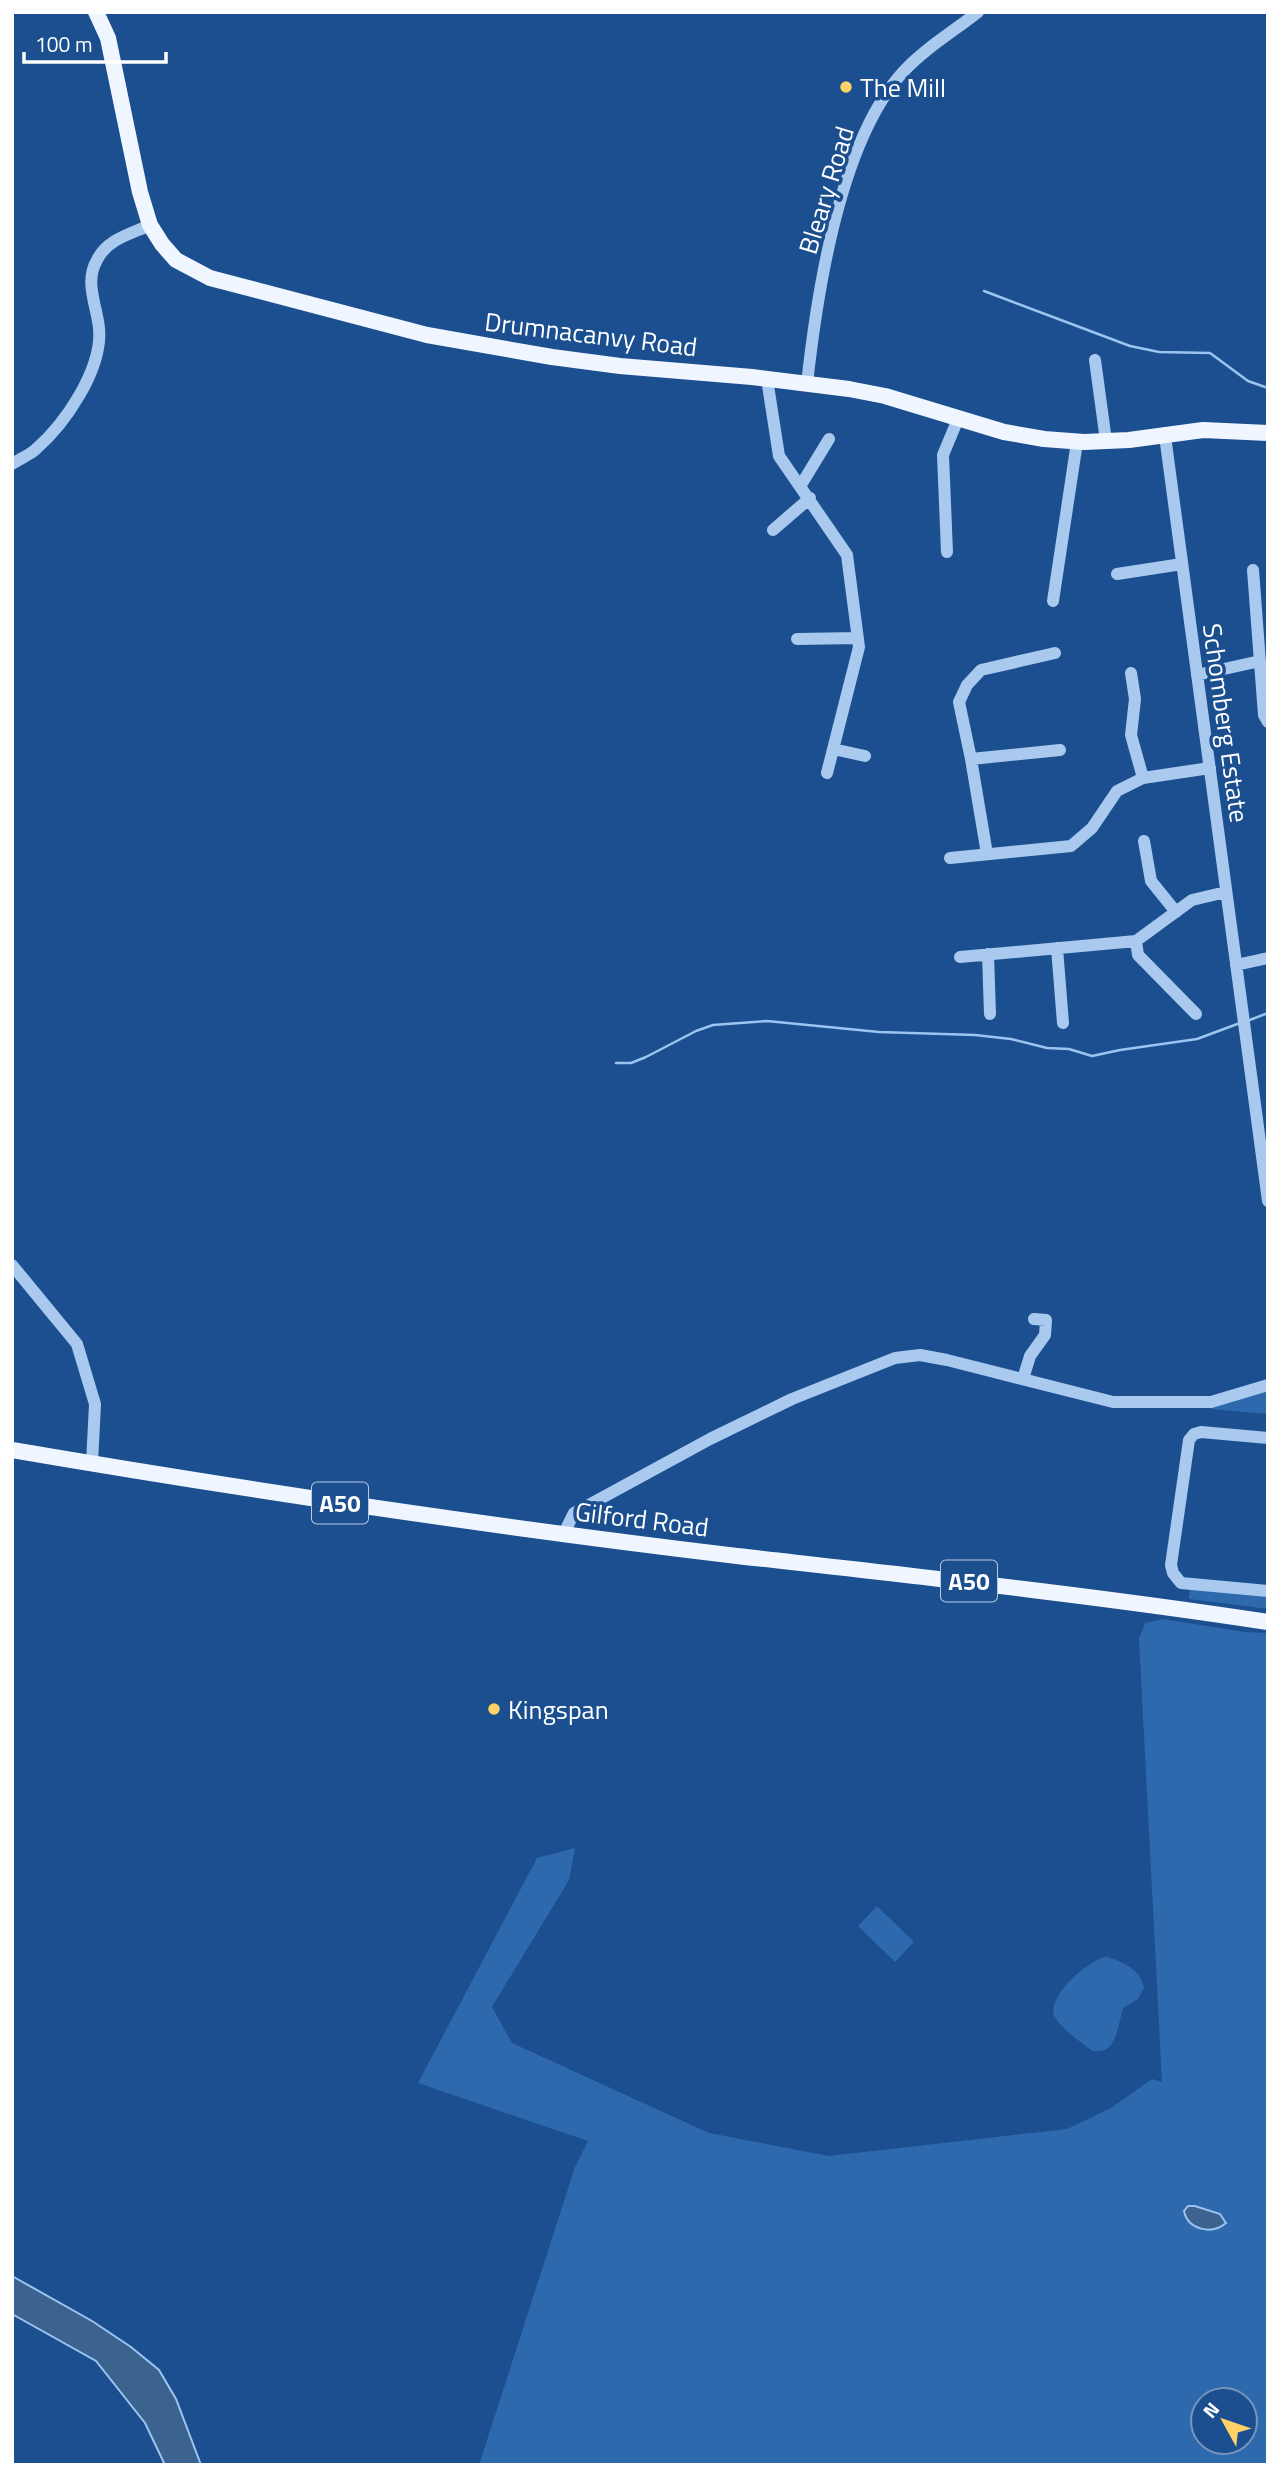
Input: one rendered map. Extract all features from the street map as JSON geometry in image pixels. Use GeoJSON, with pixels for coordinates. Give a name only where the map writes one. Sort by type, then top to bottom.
{"type":"FeatureCollection","features":[{"type":"Feature","properties":{"kind":"main road","name":"Drumnacanvy Road"},"geometry":{"type":"LineString","coordinates":[[96,12],[108,38],[140,191],[150,225],[176,260],[210,278],[427,335],[593,362],[767,379],[886,396],[1020,435],[1077,442],[1165,436],[1203,430],[1268,433]]}},
{"type":"Feature","properties":{"kind":"main road","name":"Gilford Road"},"geometry":{"type":"LineString","coordinates":[[12,1450],[397,1512],[1017,1587],[1268,1622]]}},
{"type":"Feature","properties":{"kind":"street","name":"Bleary Road"},"geometry":{"type":"LineString","coordinates":[[807,384],[832,232],[861,140],[883,98],[904,71],[978,12]]}},
{"type":"Feature","properties":{"kind":"street"},"geometry":{"type":"LineString","coordinates":[[12,464],[35,450],[64,418],[96,364],[99,327],[91,284],[96,260],[110,243],[150,225]]}},
{"type":"Feature","properties":{"kind":"street"},"geometry":{"type":"LineString","coordinates":[[1095,359],[1106,441]]}},
{"type":"Feature","properties":{"kind":"street"},"geometry":{"type":"LineString","coordinates":[[767,379],[779,456],[847,555],[859,647],[827,774]]}},
{"type":"Feature","properties":{"kind":"street"},"geometry":{"type":"LineString","coordinates":[[947,552],[943,455],[958,419]]}},
{"type":"Feature","properties":{"kind":"street","name":"Schomberg Estate"},"geometry":{"type":"LineString","coordinates":[[1165,436],[1268,1202]]}},
{"type":"Feature","properties":{"kind":"street"},"geometry":{"type":"LineString","coordinates":[[801,485],[829,439]]}},
{"type":"Feature","properties":{"kind":"street"},"geometry":{"type":"LineString","coordinates":[[1053,601],[1077,442]]}},
{"type":"Feature","properties":{"kind":"street"},"geometry":{"type":"LineString","coordinates":[[773,530],[810,498]]}},
{"type":"Feature","properties":{"kind":"street"},"geometry":{"type":"LineString","coordinates":[[1118,574],[1182,564]]}},
{"type":"Feature","properties":{"kind":"street"},"geometry":{"type":"LineString","coordinates":[[1253,570],[1262,603],[1260,661],[1264,715],[1268,722]]}},
{"type":"Feature","properties":{"kind":"street"},"geometry":{"type":"LineString","coordinates":[[797,639],[858,638]]}},
{"type":"Feature","properties":{"kind":"street"},"geometry":{"type":"LineString","coordinates":[[987,854],[959,702],[967,685],[981,670],[1055,653]]}},
{"type":"Feature","properties":{"kind":"street"},"geometry":{"type":"LineString","coordinates":[[1197,675],[1260,661]]}},
{"type":"Feature","properties":{"kind":"street"},"geometry":{"type":"LineString","coordinates":[[1131,674],[1135,699],[1131,735],[1143,778]]}},
{"type":"Feature","properties":{"kind":"street"},"geometry":{"type":"LineString","coordinates":[[833,749],[866,756]]}},
{"type":"Feature","properties":{"kind":"street"},"geometry":{"type":"LineString","coordinates":[[971,759],[1060,750]]}},
{"type":"Feature","properties":{"kind":"street"},"geometry":{"type":"LineString","coordinates":[[950,858],[1072,846],[1092,828],[1117,790],[1143,778],[1210,768]]}},
{"type":"Feature","properties":{"kind":"street"},"geometry":{"type":"LineString","coordinates":[[1144,841],[1151,881],[1176,912]]}},
{"type":"Feature","properties":{"kind":"street"},"geometry":{"type":"LineString","coordinates":[[960,957],[1136,942],[1192,900],[1226,892]]}},
{"type":"Feature","properties":{"kind":"street"},"geometry":{"type":"LineString","coordinates":[[1136,942],[1139,955],[1196,1014]]}},
{"type":"Feature","properties":{"kind":"street"},"geometry":{"type":"LineString","coordinates":[[1057,948],[1063,1023]]}},
{"type":"Feature","properties":{"kind":"street"},"geometry":{"type":"LineString","coordinates":[[988,954],[990,1014]]}},
{"type":"Feature","properties":{"kind":"street"},"geometry":{"type":"LineString","coordinates":[[1236,965],[1268,958]]}},
{"type":"Feature","properties":{"kind":"street"},"geometry":{"type":"LineString","coordinates":[[12,1265],[77,1344],[95,1404],[92,1463]]}},
{"type":"Feature","properties":{"kind":"street"},"geometry":{"type":"LineString","coordinates":[[1023,1379],[1030,1356],[1045,1335],[1046,1319]]}},
{"type":"Feature","properties":{"kind":"street"},"geometry":{"type":"LineString","coordinates":[[564,1534],[574,1513],[710,1439],[792,1399],[895,1358],[920,1355],[933,1357],[1114,1402],[1211,1402],[1268,1385]]}},
{"type":"Feature","properties":{"kind":"street"},"geometry":{"type":"LineString","coordinates":[[1268,1438],[1201,1432],[1194,1434],[1189,1440],[1171,1565],[1173,1573],[1181,1583],[1268,1591]]}},
{"type":"Feature","properties":{"kind":"shaded area"},"geometry":{"type":"Polygon","coordinates":[[[1268,1390],[1268,1414],[1211,1409],[1213,1407],[1268,1390]]]}},
{"type":"Feature","properties":{"kind":"shaded area"},"geometry":{"type":"Polygon","coordinates":[[[1190,1587],[1268,1595],[1268,1609],[1189,1599],[1190,1587]]]}},
{"type":"Feature","properties":{"kind":"shaded area"},"geometry":{"type":"Polygon","coordinates":[[[1163,1619],[1268,1633],[1268,2465],[479,2465],[575,2167],[588,2141],[418,2083],[537,1858],[575,1848],[569,1880],[492,2007],[512,2043],[709,2133],[829,2156],[1067,2129],[1111,2108],[1152,2079],[1162,2082],[1139,1639],[1145,1623],[1163,1619]]]}},
{"type":"Feature","properties":{"kind":"shaded area"},"geometry":{"type":"Polygon","coordinates":[[[877,1906],[914,1942],[895,1962],[858,1926],[877,1906]]]}},
{"type":"Feature","properties":{"kind":"shaded area"},"geometry":{"type":"Polygon","coordinates":[[[1107,1957],[1131,1968],[1139,1976],[1144,1988],[1138,1999],[1123,2008],[1118,2030],[1111,2044],[1100,2051],[1091,2050],[1058,2022],[1053,2009],[1070,1980],[1090,1964],[1107,1957]]]}},
{"type":"Feature","properties":{"kind":"shaded area"},"geometry":{"type":"Polygon","coordinates":[[[1188,2206],[1220,2214],[1226,2223],[1214,2229],[1201,2229],[1190,2223],[1186,2217],[1184,2211],[1188,2206]]]}},
{"type":"Feature","properties":{"kind":"shaded area"},"geometry":{"type":"Polygon","coordinates":[[[12,2276],[92,2321],[159,2370],[176,2399],[201,2465],[165,2465],[145,2423],[96,2361],[12,2314],[12,2276]]]}},
{"type":"Feature","properties":{"kind":"waterway"},"geometry":{"type":"LineString","coordinates":[[984,291],[1130,346],[1159,352],[1210,353],[1248,381],[1268,388]]}},
{"type":"Feature","properties":{"kind":"waterway"},"geometry":{"type":"LineString","coordinates":[[1247,1021],[1268,1013]]}},
{"type":"Feature","properties":{"kind":"waterway"},"geometry":{"type":"LineString","coordinates":[[616,1063],[631,1063],[713,1025],[767,1021],[879,1032],[975,1035],[1011,1039],[1047,1048],[1069,1049],[1092,1056],[1197,1039],[1240,1023]]}},
{"type":"Feature","properties":{"kind":"place","name":"The Mill"},"geometry":{"type":"Point","coordinates":[846,87]}},
{"type":"Feature","properties":{"kind":"place","name":"Kingspan"},"geometry":{"type":"Point","coordinates":[494,1709]}}]}
